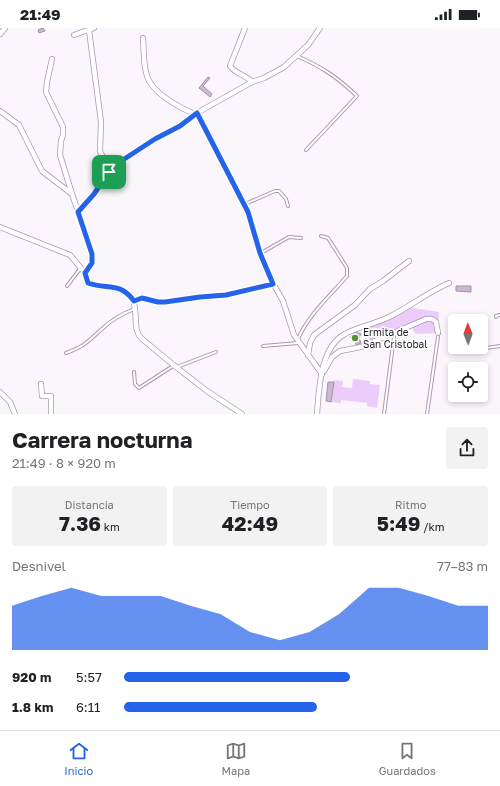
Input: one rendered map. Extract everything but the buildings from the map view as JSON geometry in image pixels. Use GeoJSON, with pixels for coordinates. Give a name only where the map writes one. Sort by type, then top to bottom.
{"type":"FeatureCollection","features":[{"type":"Feature","properties":{"kind":"street"},"geometry":{"type":"LineString","coordinates":[[0,34],[5,28]]}},
{"type":"Feature","properties":{"kind":"street"},"geometry":{"type":"LineString","coordinates":[[245,28],[230,66],[232,69],[248,77],[252,82]]}},
{"type":"Feature","properties":{"kind":"street"},"geometry":{"type":"LineString","coordinates":[[78,212],[94,194],[112,167],[155,139],[180,126],[196,114],[252,82],[284,67],[308,45],[320,28]]}},
{"type":"Feature","properties":{"kind":"street"},"geometry":{"type":"LineString","coordinates":[[74,35],[92,29],[101,122],[100,152],[109,172]]}},
{"type":"Feature","properties":{"kind":"street"},"geometry":{"type":"LineString","coordinates":[[143,38],[147,76],[153,87],[165,98],[196,114],[248,212],[260,253],[273,284],[283,302],[291,328],[298,341],[322,374]]}},
{"type":"Feature","properties":{"kind":"street"},"geometry":{"type":"LineString","coordinates":[[52,59],[46,92],[63,127],[60,155],[92,254],[92,263],[85,273]]}},
{"type":"Feature","properties":{"kind":"street"},"geometry":{"type":"LineString","coordinates":[[0,111],[19,125],[42,171],[72,194]]}},
{"type":"Feature","properties":{"kind":"street"},"geometry":{"type":"LineString","coordinates":[[0,227],[70,255],[85,273],[88,283],[98,286],[119,288],[128,292],[134,301],[136,329],[138,335],[175,367],[207,391],[242,414]]}},
{"type":"Feature","properties":{"kind":"street"},"geometry":{"type":"LineString","coordinates":[[308,355],[310,343],[314,335],[356,305],[370,289],[410,261]]}},
{"type":"Feature","properties":{"kind":"street"},"geometry":{"type":"LineString","coordinates":[[318,414],[322,374],[327,353],[336,340],[345,334],[405,309],[436,288],[449,283]]}},
{"type":"Feature","properties":{"kind":"street"},"geometry":{"type":"LineString","coordinates":[[134,301],[142,298],[165,302],[226,295],[273,284]]}},
{"type":"Feature","properties":{"kind":"street"},"geometry":{"type":"LineString","coordinates":[[322,374],[332,357],[337,353],[372,342],[430,318],[436,322],[438,335]]}},
{"type":"Feature","properties":{"kind":"street"},"geometry":{"type":"LineString","coordinates":[[41,384],[42,396],[51,396],[51,414]]}},
{"type":"Feature","properties":{"kind":"street"},"geometry":{"type":"LineString","coordinates":[[0,392],[10,402],[15,414]]}},
{"type":"Feature","properties":{"kind":"lane"},"geometry":{"type":"LineString","coordinates":[[297,56],[321,67],[338,79],[357,96],[306,150]]}},
{"type":"Feature","properties":{"kind":"lane"},"geometry":{"type":"LineString","coordinates":[[244,205],[275,191],[279,191],[286,199],[288,206]]}},
{"type":"Feature","properties":{"kind":"lane"},"geometry":{"type":"LineString","coordinates":[[263,346],[298,341],[301,331],[316,311],[347,276],[347,268],[328,238],[321,236]]}},
{"type":"Feature","properties":{"kind":"lane"},"geometry":{"type":"LineString","coordinates":[[260,253],[289,237],[301,238]]}},
{"type":"Feature","properties":{"kind":"lane"},"geometry":{"type":"LineString","coordinates":[[67,286],[81,268]]}},
{"type":"Feature","properties":{"kind":"lane"},"geometry":{"type":"LineString","coordinates":[[66,353],[86,344],[102,328],[135,308]]}},
{"type":"Feature","properties":{"kind":"lane"},"geometry":{"type":"LineString","coordinates":[[496,317],[500,315]]}},
{"type":"Feature","properties":{"kind":"lane"},"geometry":{"type":"LineString","coordinates":[[427,414],[438,335]]}},
{"type":"Feature","properties":{"kind":"lane"},"geometry":{"type":"LineString","coordinates":[[384,414],[394,337]]}},
{"type":"Feature","properties":{"kind":"lane"},"geometry":{"type":"LineString","coordinates":[[488,348],[500,346]]}},
{"type":"Feature","properties":{"kind":"lane"},"geometry":{"type":"LineString","coordinates":[[134,372],[136,384],[139,388],[175,367],[216,352]]}},
{"type":"Feature","properties":{"kind":"shaded area"},"geometry":{"type":"Polygon","coordinates":[[[408,307],[439,312],[438,333],[416,334],[410,325],[367,344],[362,328],[408,307]]]}},
{"type":"Feature","properties":{"kind":"shaded area"},"geometry":{"type":"Polygon","coordinates":[[[353,379],[370,381],[370,384],[380,385],[377,408],[367,406],[367,403],[341,400],[341,403],[331,402],[334,380],[343,381],[342,387],[352,388],[353,379]]]}},
{"type":"Feature","properties":{"kind":"place","name":"Ermita de San Cristobal"},"geometry":{"type":"Point","coordinates":[355,338]}},
{"type":"Feature","properties":{"kind":"route"},"geometry":{"type":"LineString","coordinates":[[197,113],[226,172],[248,212],[260,253],[273,284],[234,294],[158,302],[146,298],[136,299],[134,301],[128,292],[119,288],[98,286],[88,283],[85,273],[92,263],[92,254],[78,212],[94,194],[109,172],[112,167],[155,139],[180,126],[197,113]]}}]}
